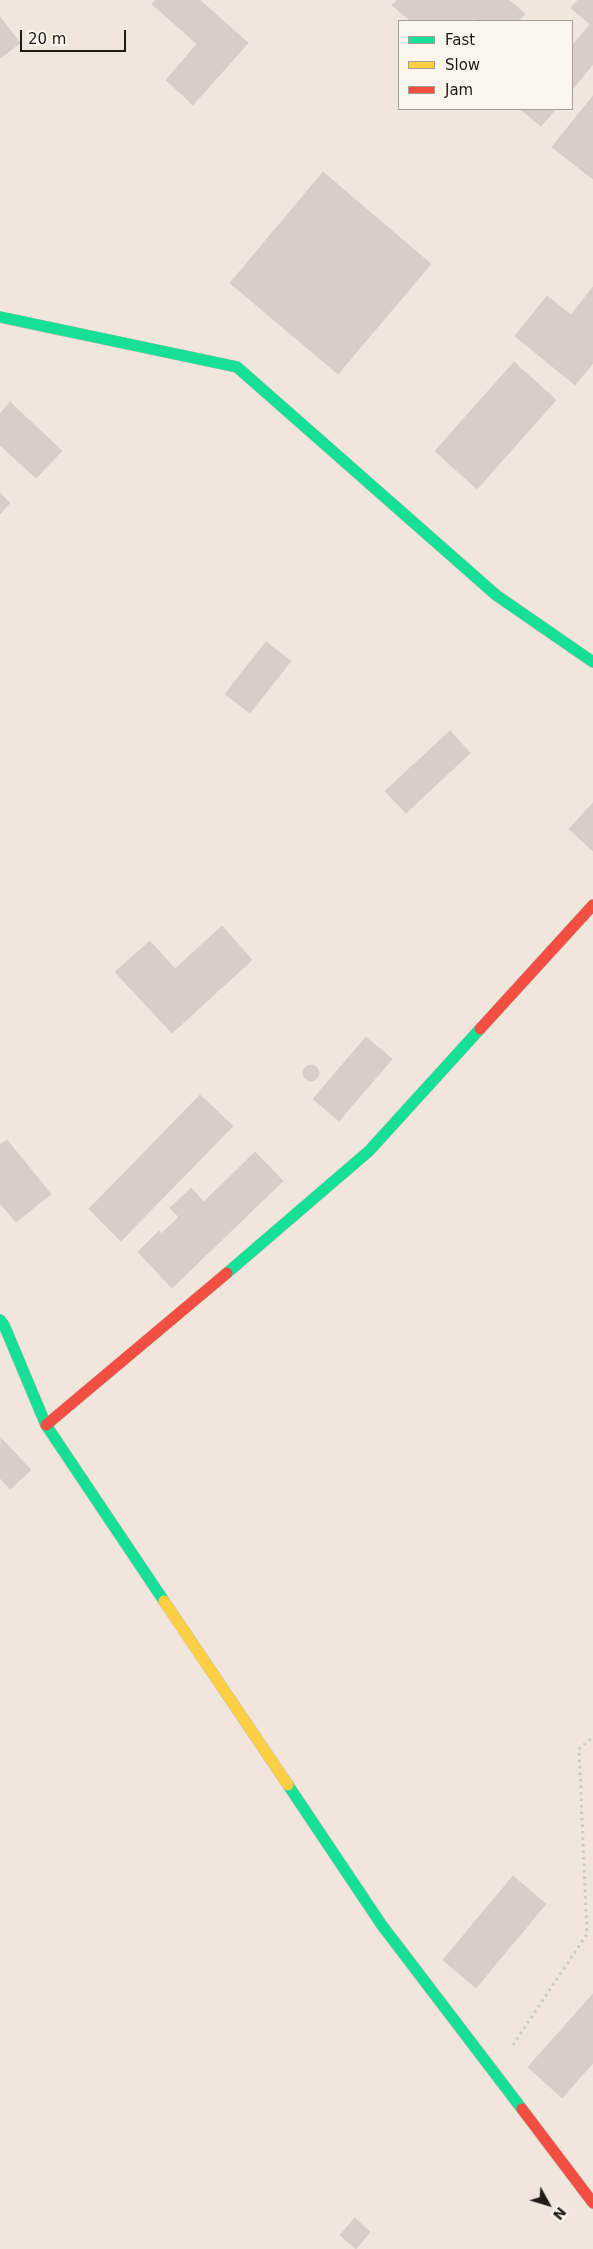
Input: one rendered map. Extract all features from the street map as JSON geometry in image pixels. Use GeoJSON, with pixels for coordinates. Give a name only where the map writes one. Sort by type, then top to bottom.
{"type":"FeatureCollection","features":[{"type":"Feature","properties":{"kind":"street"},"geometry":{"type":"LineString","coordinates":[[0,317],[237,367],[496,595],[593,662]]}},
{"type":"Feature","properties":{"kind":"street"},"geometry":{"type":"LineString","coordinates":[[46,1425],[148,1341],[369,1152],[593,905]]}},
{"type":"Feature","properties":{"kind":"street"},"geometry":{"type":"LineString","coordinates":[[0,1320],[4,1325],[46,1425],[381,1924],[593,2203]]}},
{"type":"Feature","properties":{"kind":"path"},"geometry":{"type":"LineString","coordinates":[[494,2073],[587,1934],[579,1749],[593,1737]]}},
{"type":"Feature","properties":{"kind":"building"},"geometry":{"type":"Polygon","coordinates":[[[156,0],[200,0],[248,43],[193,105],[166,80],[197,44],[152,4],[156,0]]]}},
{"type":"Feature","properties":{"kind":"building"},"geometry":{"type":"Polygon","coordinates":[[[397,0],[509,0],[525,14],[520,20],[476,20],[474,18],[472,20],[410,20],[392,5],[397,0]]]}},
{"type":"Feature","properties":{"kind":"building"},"geometry":{"type":"Polygon","coordinates":[[[578,0],[593,0],[593,64],[573,89],[573,45],[590,24],[571,8],[578,0]]]}},
{"type":"Feature","properties":{"kind":"building"},"geometry":{"type":"Polygon","coordinates":[[[0,17],[20,43],[0,58],[0,17]]]}},
{"type":"Feature","properties":{"kind":"building"},"geometry":{"type":"Polygon","coordinates":[[[593,96],[593,179],[552,147],[593,96]]]}},
{"type":"Feature","properties":{"kind":"building"},"geometry":{"type":"Polygon","coordinates":[[[521,110],[555,110],[541,126],[521,110]]]}},
{"type":"Feature","properties":{"kind":"building"},"geometry":{"type":"Polygon","coordinates":[[[323,172],[431,264],[338,374],[230,283],[323,172]],[[333,243],[299,285],[330,310],[364,267],[333,243]]]}},
{"type":"Feature","properties":{"kind":"building"},"geometry":{"type":"Polygon","coordinates":[[[333,243],[364,267],[330,310],[299,285],[333,243]]]}},
{"type":"Feature","properties":{"kind":"building"},"geometry":{"type":"Polygon","coordinates":[[[593,287],[593,363],[575,385],[515,336],[547,296],[571,315],[593,287]]]}},
{"type":"Feature","properties":{"kind":"building"},"geometry":{"type":"Polygon","coordinates":[[[514,362],[556,400],[477,489],[435,451],[514,362]]]}},
{"type":"Feature","properties":{"kind":"building"},"geometry":{"type":"Polygon","coordinates":[[[10,402],[62,451],[36,478],[0,445],[0,414],[10,402]]]}},
{"type":"Feature","properties":{"kind":"building"},"geometry":{"type":"Polygon","coordinates":[[[0,493],[10,503],[0,514],[0,493]]]}},
{"type":"Feature","properties":{"kind":"building"},"geometry":{"type":"Polygon","coordinates":[[[266,642],[291,661],[250,713],[225,694],[266,642]]]}},
{"type":"Feature","properties":{"kind":"building"},"geometry":{"type":"Polygon","coordinates":[[[450,731],[470,753],[406,813],[385,791],[450,731]]]}},
{"type":"Feature","properties":{"kind":"building"},"geometry":{"type":"Polygon","coordinates":[[[593,803],[593,851],[569,829],[593,803]]]}},
{"type":"Feature","properties":{"kind":"building"},"geometry":{"type":"Polygon","coordinates":[[[222,926],[252,960],[172,1033],[115,972],[150,941],[175,969],[222,926]]]}},
{"type":"Feature","properties":{"kind":"building"},"geometry":{"type":"Polygon","coordinates":[[[366,1037],[392,1059],[339,1121],[313,1099],[366,1037]]]}},
{"type":"Feature","properties":{"kind":"building"},"geometry":{"type":"Polygon","coordinates":[[[311,1065],[317,1067],[319,1073],[317,1079],[311,1081],[305,1079],[303,1073],[305,1067],[311,1065]]]}},
{"type":"Feature","properties":{"kind":"building"},"geometry":{"type":"Polygon","coordinates":[[[200,1095],[233,1126],[121,1241],[89,1209],[200,1095]]]}},
{"type":"Feature","properties":{"kind":"building"},"geometry":{"type":"Polygon","coordinates":[[[7,1140],[51,1194],[16,1222],[0,1203],[0,1145],[7,1140]]]}},
{"type":"Feature","properties":{"kind":"building"},"geometry":{"type":"Polygon","coordinates":[[[255,1152],[283,1181],[172,1288],[138,1252],[159,1231],[161,1234],[179,1217],[170,1208],[191,1188],[204,1202],[255,1152]]]}},
{"type":"Feature","properties":{"kind":"building"},"geometry":{"type":"Polygon","coordinates":[[[1,1438],[31,1470],[10,1489],[0,1478],[1,1438]]]}},
{"type":"Feature","properties":{"kind":"building"},"geometry":{"type":"Polygon","coordinates":[[[513,1876],[546,1904],[476,1988],[443,1960],[513,1876]]]}},
{"type":"Feature","properties":{"kind":"building"},"geometry":{"type":"Polygon","coordinates":[[[593,1994],[593,2063],[562,2098],[528,2067],[593,1994]]]}},
{"type":"Feature","properties":{"kind":"building"},"geometry":{"type":"Polygon","coordinates":[[[355,2218],[370,2232],[356,2249],[340,2235],[355,2218]]]}},
{"type":"Feature","properties":{"kind":"traffic: fast"},"geometry":{"type":"LineString","coordinates":[[0,317],[237,367],[496,595],[593,662]]}},
{"type":"Feature","properties":{"kind":"traffic: fast"},"geometry":{"type":"LineString","coordinates":[[227,1273],[369,1151],[480,1029]]}},
{"type":"Feature","properties":{"kind":"traffic: fast"},"geometry":{"type":"LineString","coordinates":[[0,1320],[4,1325],[46,1425],[164,1601]]}},
{"type":"Feature","properties":{"kind":"traffic: fast"},"geometry":{"type":"LineString","coordinates":[[288,1785],[381,1924],[522,2109]]}},
{"type":"Feature","properties":{"kind":"traffic: slow"},"geometry":{"type":"LineString","coordinates":[[164,1601],[288,1785]]}},
{"type":"Feature","properties":{"kind":"traffic: jam"},"geometry":{"type":"LineString","coordinates":[[480,1029],[593,905]]}},
{"type":"Feature","properties":{"kind":"traffic: jam"},"geometry":{"type":"LineString","coordinates":[[46,1425],[227,1273]]}},
{"type":"Feature","properties":{"kind":"traffic: jam"},"geometry":{"type":"LineString","coordinates":[[522,2109],[593,2203]]}}]}
